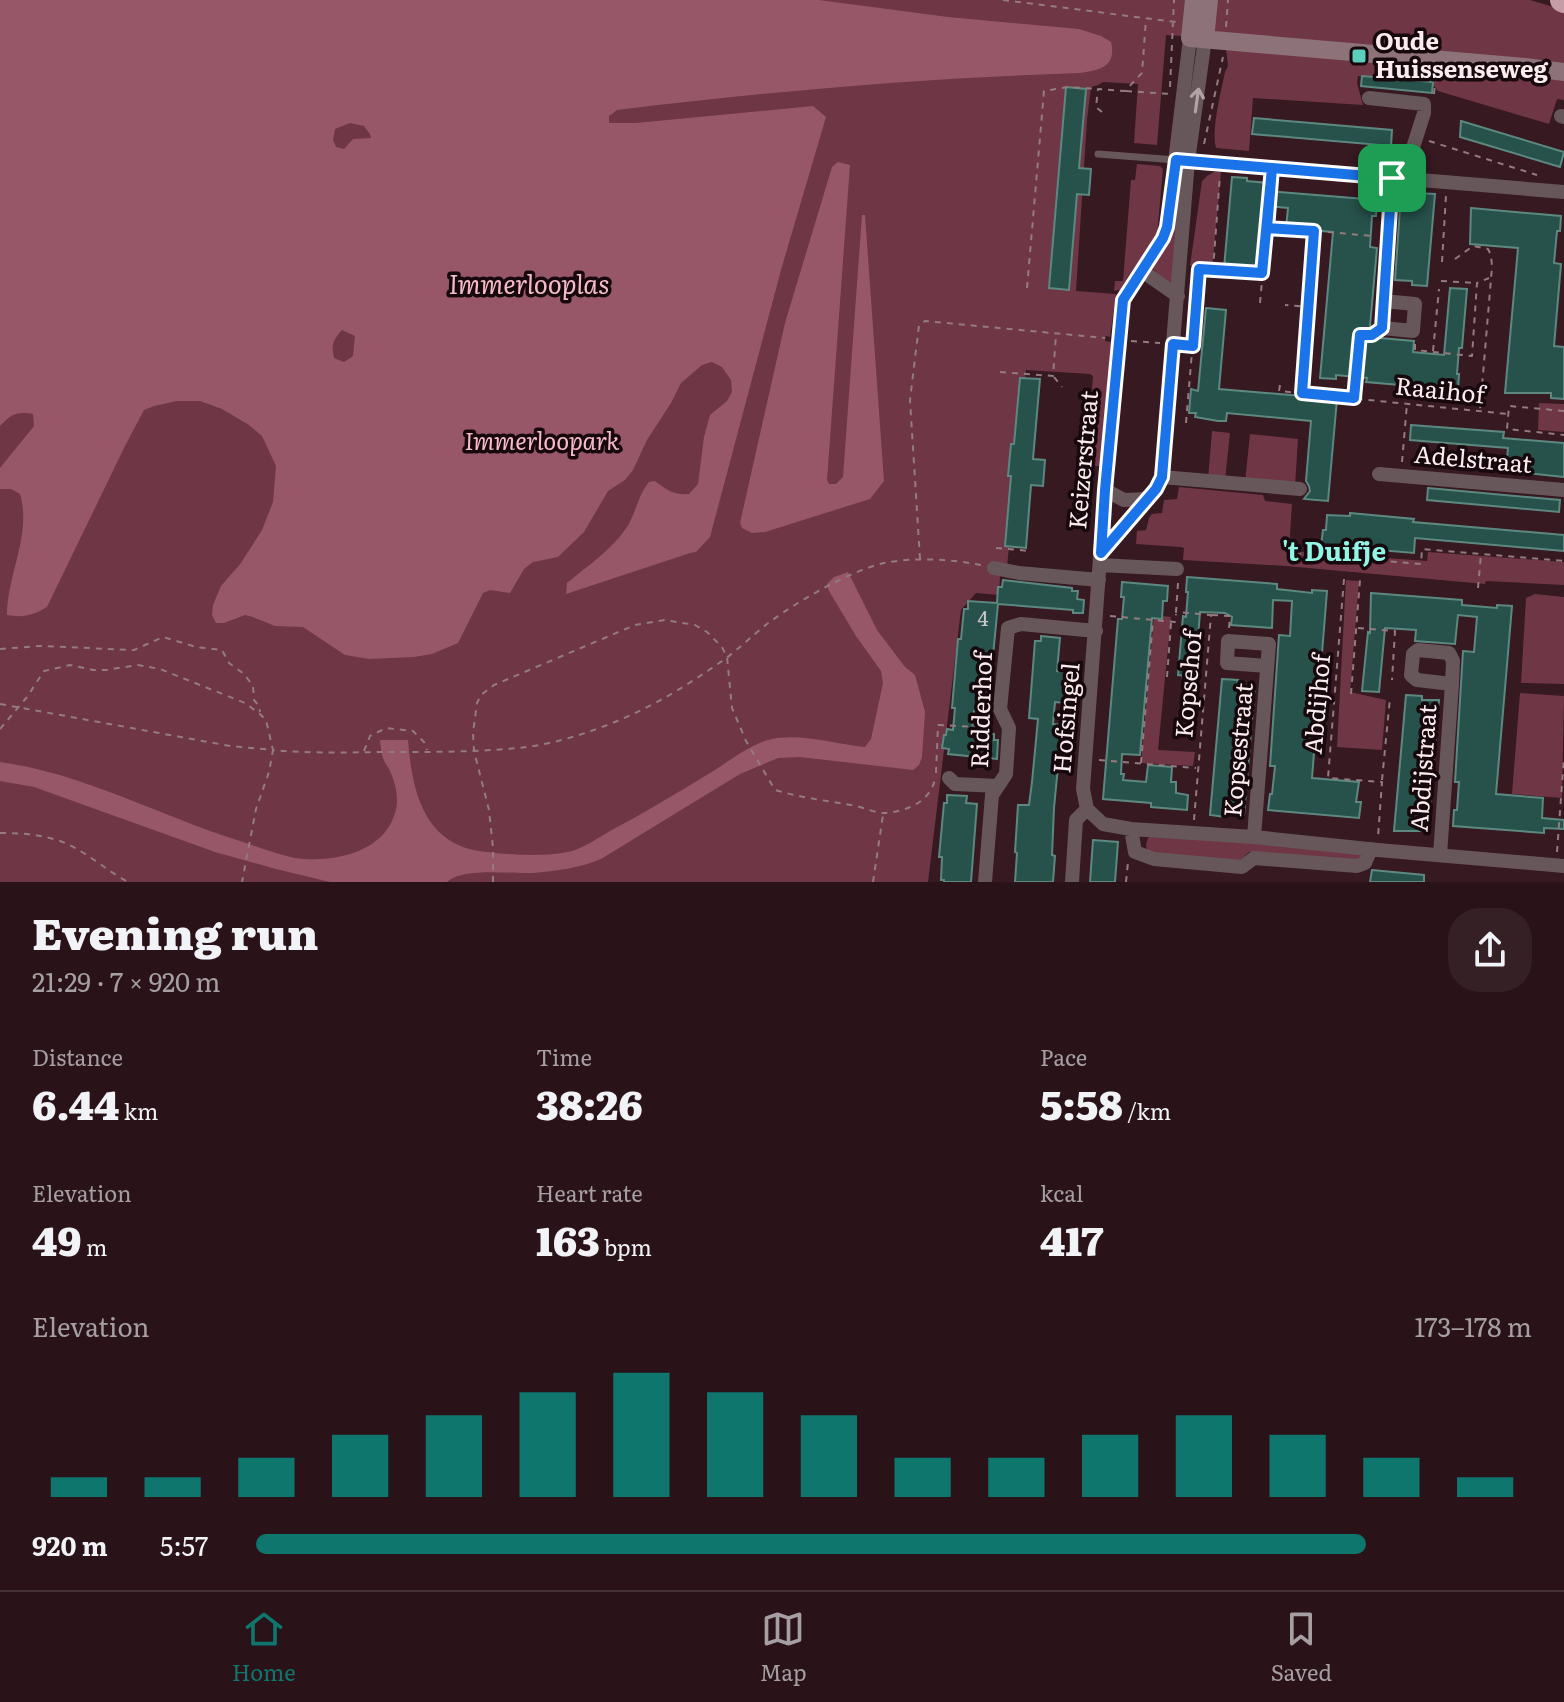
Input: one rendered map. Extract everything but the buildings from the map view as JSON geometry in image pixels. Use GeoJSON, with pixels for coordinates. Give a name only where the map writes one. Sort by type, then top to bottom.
{"type":"FeatureCollection","features":[{"type":"Feature","properties":{"kind":"street","name":"Keizerstraat"},"geometry":{"type":"LineString","coordinates":[[1194,0],[1206,39]]}},
{"type":"Feature","properties":{"kind":"street","name":"Keizerstraat"},"geometry":{"type":"LineString","coordinates":[[1100,559],[1123,300],[1167,227],[1206,39],[1209,0]]}},
{"type":"Feature","properties":{"kind":"street"},"geometry":{"type":"LineString","coordinates":[[1206,39],[1564,72]]}},
{"type":"Feature","properties":{"kind":"street"},"geometry":{"type":"LineString","coordinates":[[1369,98],[1424,104],[1416,137],[1397,178],[1383,301],[1382,328],[1413,331],[1415,304],[1383,301]]}},
{"type":"Feature","properties":{"kind":"street","name":"Keizerstraat"},"geometry":{"type":"LineString","coordinates":[[1100,559],[1156,489],[1162,477],[1178,296],[1182,160]]}},
{"type":"Feature","properties":{"kind":"street"},"geometry":{"type":"LineString","coordinates":[[1182,160],[1564,192]]}},
{"type":"Feature","properties":{"kind":"street"},"geometry":{"type":"LineString","coordinates":[[1142,271],[1178,296]]}},
{"type":"Feature","properties":{"kind":"street","name":"Adelstraat"},"geometry":{"type":"LineString","coordinates":[[1379,474],[1564,490]]}},
{"type":"Feature","properties":{"kind":"street"},"geometry":{"type":"LineString","coordinates":[[1162,477],[1300,489]]}},
{"type":"Feature","properties":{"kind":"street"},"geometry":{"type":"LineString","coordinates":[[1105,490],[1124,500],[1147,499]]}},
{"type":"Feature","properties":{"kind":"street"},"geometry":{"type":"LineString","coordinates":[[1100,559],[1177,576]]}},
{"type":"Feature","properties":{"kind":"street","name":"Hofsingel"},"geometry":{"type":"LineString","coordinates":[[1100,559],[1083,789],[1087,809],[1103,824],[1131,829],[1254,837],[1560,866]]}},
{"type":"Feature","properties":{"kind":"street"},"geometry":{"type":"LineString","coordinates":[[994,568],[1099,580]]}},
{"type":"Feature","properties":{"kind":"street","name":"Ridderhof"},"geometry":{"type":"LineString","coordinates":[[985,882],[992,795],[1006,774],[1009,728],[1000,709],[1008,628],[1021,624],[1096,631]]}},
{"type":"Feature","properties":{"kind":"street","name":"Kopsestraat"},"geometry":{"type":"LineString","coordinates":[[1254,837],[1269,644],[1228,641],[1227,663],[1267,666]]}},
{"type":"Feature","properties":{"kind":"street","name":"Abdijstraat"},"geometry":{"type":"LineString","coordinates":[[1440,855],[1452,684]]}},
{"type":"Feature","properties":{"kind":"street","name":"Ridderhof"},"geometry":{"type":"LineString","coordinates":[[949,778],[955,784],[998,786]]}},
{"type":"Feature","properties":{"kind":"street"},"geometry":{"type":"LineString","coordinates":[[1072,882],[1076,820],[1087,809]]}},
{"type":"Feature","properties":{"kind":"street"},"geometry":{"type":"LineString","coordinates":[[1131,829],[1135,852],[1154,859],[1242,867],[1254,858],[1357,866],[1365,863],[1374,850]]}},
{"type":"Feature","properties":{"kind":"lane"},"geometry":{"type":"LineString","coordinates":[[1098,154],[1182,160]]}},
{"type":"Feature","properties":{"kind":"path"},"geometry":{"type":"LineString","coordinates":[[1003,0],[1172,21]]}},
{"type":"Feature","properties":{"kind":"path"},"geometry":{"type":"LineString","coordinates":[[1170,53],[1174,0]]}},
{"type":"Feature","properties":{"kind":"path"},"geometry":{"type":"LineString","coordinates":[[1182,160],[1205,143],[1221,70],[1206,39],[1228,0]]}},
{"type":"Feature","properties":{"kind":"path"},"geometry":{"type":"LineString","coordinates":[[1125,91],[1142,73],[1146,18]]}},
{"type":"Feature","properties":{"kind":"path"},"geometry":{"type":"LineString","coordinates":[[1424,104],[1432,103],[1437,85],[1435,59]]}},
{"type":"Feature","properties":{"kind":"path"},"geometry":{"type":"LineString","coordinates":[[1027,288],[1044,91],[1068,87],[1170,94]]}},
{"type":"Feature","properties":{"kind":"path"},"geometry":{"type":"LineString","coordinates":[[1098,89],[1096,107],[1102,112]]}},
{"type":"Feature","properties":{"kind":"path"},"geometry":{"type":"LineString","coordinates":[[1416,137],[1534,174]]}},
{"type":"Feature","properties":{"kind":"path"},"geometry":{"type":"LineString","coordinates":[[1213,270],[1221,164]]}},
{"type":"Feature","properties":{"kind":"path"},"geometry":{"type":"LineString","coordinates":[[1260,303],[1272,168]]}},
{"type":"Feature","properties":{"kind":"path"},"geometry":{"type":"LineString","coordinates":[[1442,262],[1446,182]]}},
{"type":"Feature","properties":{"kind":"path"},"geometry":{"type":"LineString","coordinates":[[1267,228],[1388,237]]}},
{"type":"Feature","properties":{"kind":"path"},"geometry":{"type":"LineString","coordinates":[[1302,393],[1314,231]]}},
{"type":"Feature","properties":{"kind":"path"},"geometry":{"type":"LineString","coordinates":[[1455,259],[1473,246],[1488,249],[1491,255],[1480,411]]}},
{"type":"Feature","properties":{"kind":"path"},"geometry":{"type":"LineString","coordinates":[[1186,423],[1199,269],[1262,273]]}},
{"type":"Feature","properties":{"kind":"path"},"geometry":{"type":"LineString","coordinates":[[1441,281],[1477,283],[1491,277]]}},
{"type":"Feature","properties":{"kind":"path"},"geometry":{"type":"LineString","coordinates":[[1413,331],[1415,350],[1472,356],[1477,283]]}},
{"type":"Feature","properties":{"kind":"path"},"geometry":{"type":"LineString","coordinates":[[1433,352],[1439,289]]}},
{"type":"Feature","properties":{"kind":"path"},"geometry":{"type":"LineString","coordinates":[[1285,305],[1309,307]]}},
{"type":"Feature","properties":{"kind":"path"},"geometry":{"type":"LineString","coordinates":[[920,560],[910,400],[919,325],[925,321],[1193,346]]}},
{"type":"Feature","properties":{"kind":"path"},"geometry":{"type":"LineString","coordinates":[[1354,398],[1360,335],[1372,335],[1382,328]]}},
{"type":"Feature","properties":{"kind":"path"},"geometry":{"type":"LineString","coordinates":[[1056,333],[1053,376],[1062,387]]}},
{"type":"Feature","properties":{"kind":"path"},"geometry":{"type":"LineString","coordinates":[[1000,372],[1053,376]]}},
{"type":"Feature","properties":{"kind":"path","name":"Raaihof"},"geometry":{"type":"LineString","coordinates":[[1280,385],[1279,391],[1508,414]]}},
{"type":"Feature","properties":{"kind":"path"},"geometry":{"type":"LineString","coordinates":[[1401,476],[1407,403]]}},
{"type":"Feature","properties":{"kind":"path","name":"Raaihof"},"geometry":{"type":"LineString","coordinates":[[1564,411],[1509,406],[1507,429],[1564,435]]}},
{"type":"Feature","properties":{"kind":"path"},"geometry":{"type":"LineString","coordinates":[[996,548],[1030,551]]}},
{"type":"Feature","properties":{"kind":"path"},"geometry":{"type":"LineString","coordinates":[[1295,554],[1421,564],[1422,549],[1564,561]]}},
{"type":"Feature","properties":{"kind":"path"},"geometry":{"type":"LineString","coordinates":[[1478,588],[1481,554]]}},
{"type":"Feature","properties":{"kind":"path"},"geometry":{"type":"LineString","coordinates":[[0,704],[230,746],[273,750],[428,752],[530,747],[599,728],[660,701],[727,657],[772,620],[855,574],[888,563],[920,560],[964,562],[994,568]]}},
{"type":"Feature","properties":{"kind":"path","name":"Kopsehof"},"geometry":{"type":"LineString","coordinates":[[1177,576],[1176,612],[1211,615],[1192,833]]}},
{"type":"Feature","properties":{"kind":"path","name":"Abdijhof"},"geometry":{"type":"LineString","coordinates":[[1344,579],[1328,778],[1382,782]]}},
{"type":"Feature","properties":{"kind":"path","name":"Abdijhof"},"geometry":{"type":"LineString","coordinates":[[1351,694],[1360,580]]}},
{"type":"Feature","properties":{"kind":"path"},"geometry":{"type":"LineString","coordinates":[[1097,614],[1175,622],[1176,612]]}},
{"type":"Feature","properties":{"kind":"path"},"geometry":{"type":"LineString","coordinates":[[1211,615],[1230,616],[1228,641]]}},
{"type":"Feature","properties":{"kind":"path"},"geometry":{"type":"LineString","coordinates":[[493,881],[489,810],[474,751],[473,733],[481,695],[494,685],[635,625],[665,620],[695,625],[722,647],[727,657],[732,708],[746,741],[775,790],[883,814],[913,806],[933,788],[938,725],[1009,728]]}},
{"type":"Feature","properties":{"kind":"path"},"geometry":{"type":"LineString","coordinates":[[1141,763],[1153,620]]}},
{"type":"Feature","properties":{"kind":"path"},"geometry":{"type":"LineString","coordinates":[[1167,677],[1171,621]]}},
{"type":"Feature","properties":{"kind":"path","name":"Abdijhof"},"geometry":{"type":"LineString","coordinates":[[1357,628],[1395,631],[1392,680]]}},
{"type":"Feature","properties":{"kind":"path"},"geometry":{"type":"LineString","coordinates":[[0,649],[40,646],[134,650],[163,637],[196,647],[222,650],[229,663],[244,674],[253,686],[254,700],[260,714]]}},
{"type":"Feature","properties":{"kind":"path"},"geometry":{"type":"LineString","coordinates":[[0,729],[44,671],[70,665],[106,670],[138,665],[160,669],[245,703],[266,720],[273,750],[256,809],[242,882]]}},
{"type":"Feature","properties":{"kind":"path"},"geometry":{"type":"LineString","coordinates":[[1374,850],[1390,698]]}},
{"type":"Feature","properties":{"kind":"path"},"geometry":{"type":"LineString","coordinates":[[364,752],[370,736],[386,728],[413,731],[424,742],[428,752]]}},
{"type":"Feature","properties":{"kind":"path"},"geometry":{"type":"LineString","coordinates":[[1560,866],[1564,757]]}},
{"type":"Feature","properties":{"kind":"path"},"geometry":{"type":"LineString","coordinates":[[1085,758],[1198,768]]}},
{"type":"Feature","properties":{"kind":"path"},"geometry":{"type":"LineString","coordinates":[[873,882],[883,814]]}},
{"type":"Feature","properties":{"kind":"path"},"geometry":{"type":"LineString","coordinates":[[0,833],[27,833],[58,840],[128,882]]}},
{"type":"Feature","properties":{"kind":"path"},"geometry":{"type":"LineString","coordinates":[[1126,882],[1127,863],[1135,852]]}},
{"type":"Feature","properties":{"kind":"green space","name":"Immerloopark"},"geometry":{"type":"Polygon","coordinates":[[[0,0],[1530,0],[1564,10],[1564,63],[1503,71],[1564,81],[1564,100],[1557,99],[1549,124],[1438,91],[1434,86],[1358,76],[1363,105],[1253,98],[1249,151],[1216,148],[1217,111],[1228,66],[1225,39],[1166,35],[1157,145],[1134,143],[1138,84],[1103,82],[1091,87],[1076,291],[1116,294],[1110,337],[1106,336],[1105,341],[1111,342],[1100,466],[1086,466],[1093,376],[1026,370],[1007,567],[1000,576],[999,595],[976,593],[961,610],[928,882],[0,882],[0,0]]]}},
{"type":"Feature","properties":{"kind":"green space"},"geometry":{"type":"Polygon","coordinates":[[[1137,164],[1163,169],[1157,235],[1120,290],[1114,291],[1115,281],[1123,281],[1131,180],[1135,180],[1137,164]]]}},
{"type":"Feature","properties":{"kind":"green space"},"geometry":{"type":"Polygon","coordinates":[[[1214,172],[1221,172],[1212,269],[1190,266],[1202,181],[1214,172]]]}},
{"type":"Feature","properties":{"kind":"green space"},"geometry":{"type":"Polygon","coordinates":[[[1177,187],[1183,188],[1173,282],[1164,281],[1152,268],[1168,244],[1174,225],[1177,187]]]}},
{"type":"Feature","properties":{"kind":"green space"},"geometry":{"type":"Polygon","coordinates":[[[1539,403],[1564,404],[1564,432],[1538,430],[1539,403]]]}},
{"type":"Feature","properties":{"kind":"green space"},"geometry":{"type":"Polygon","coordinates":[[[1212,431],[1230,433],[1225,480],[1208,479],[1212,431]]]}},
{"type":"Feature","properties":{"kind":"green space"},"geometry":{"type":"Polygon","coordinates":[[[1250,434],[1298,439],[1295,486],[1245,482],[1250,434]]]}},
{"type":"Feature","properties":{"kind":"green space"},"geometry":{"type":"Polygon","coordinates":[[[1179,487],[1263,495],[1265,501],[1292,504],[1289,551],[1427,561],[1428,552],[1564,562],[1564,585],[1486,581],[1485,584],[1183,560],[1184,548],[1136,544],[1137,531],[1146,530],[1152,514],[1162,513],[1164,500],[1177,499],[1179,487]]]}},
{"type":"Feature","properties":{"kind":"green space"},"geometry":{"type":"Polygon","coordinates":[[[1346,580],[1359,581],[1350,692],[1386,700],[1382,750],[1337,747],[1346,580]]]}},
{"type":"Feature","properties":{"kind":"green space"},"geometry":{"type":"Polygon","coordinates":[[[1535,594],[1564,597],[1564,684],[1521,683],[1526,598],[1535,594]]]}},
{"type":"Feature","properties":{"kind":"green space"},"geometry":{"type":"Polygon","coordinates":[[[1154,615],[1171,617],[1158,750],[1195,752],[1193,766],[1141,763],[1154,615]]]}},
{"type":"Feature","properties":{"kind":"green space"},"geometry":{"type":"Polygon","coordinates":[[[1520,693],[1564,696],[1562,798],[1512,794],[1520,693]]]}},
{"type":"Feature","properties":{"kind":"green space"},"geometry":{"type":"Polygon","coordinates":[[[1155,834],[1363,849],[1360,861],[1249,852],[1238,862],[1151,853],[1146,845],[1148,838],[1155,834]]]}},
{"type":"Feature","properties":{"kind":"water","name":"Immerlooplas"},"geometry":{"type":"Polygon","coordinates":[[[0,0],[819,0],[948,17],[1079,29],[1111,42],[1111,57],[1105,66],[1080,73],[790,91],[617,110],[609,116],[609,123],[636,123],[813,106],[826,117],[781,270],[710,537],[696,552],[566,594],[567,583],[621,535],[649,482],[655,481],[679,494],[689,494],[698,484],[710,415],[727,401],[732,392],[731,380],[722,367],[712,362],[702,365],[681,383],[633,470],[625,480],[608,491],[584,532],[558,557],[533,562],[524,569],[510,593],[490,590],[483,593],[458,643],[432,654],[369,659],[345,655],[303,627],[275,626],[245,615],[216,623],[212,615],[213,605],[221,586],[241,563],[262,530],[273,502],[276,466],[262,436],[222,409],[200,401],[177,401],[144,410],[47,607],[28,615],[7,615],[21,539],[23,509],[20,494],[11,489],[0,489],[0,468],[34,426],[33,414],[15,414],[0,426],[0,0]],[[350,123],[335,129],[333,140],[336,147],[344,149],[353,139],[371,138],[364,126],[350,123]],[[342,330],[333,350],[334,358],[344,362],[353,356],[355,336],[342,330]]]}},
{"type":"Feature","properties":{"kind":"water"},"geometry":{"type":"Polygon","coordinates":[[[838,162],[850,165],[827,480],[829,484],[836,484],[843,477],[862,215],[865,215],[884,481],[870,499],[765,532],[752,533],[742,528],[740,523],[785,323],[832,167],[838,162]]]}},
{"type":"Feature","properties":{"kind":"water"},"geometry":{"type":"Polygon","coordinates":[[[848,572],[877,630],[905,667],[915,675],[925,712],[919,765],[913,770],[800,757],[778,758],[740,774],[601,859],[576,867],[533,873],[464,874],[447,882],[330,882],[215,852],[34,787],[0,781],[0,762],[30,767],[90,785],[273,852],[295,858],[323,859],[366,847],[387,829],[396,810],[397,798],[394,780],[382,756],[380,740],[408,740],[418,797],[436,828],[449,840],[466,848],[518,855],[572,851],[768,740],[804,738],[865,747],[871,739],[883,683],[881,671],[829,591],[827,584],[834,577],[848,572]]]}},
{"type":"Feature","properties":{"kind":"place","name":"Oude Huissenseweg"},"geometry":{"type":"Point","coordinates":[1359,56]}},
{"type":"Feature","properties":{"kind":"district","name":"'t Duifje"},"geometry":{"type":"Point","coordinates":[1334,552]}},
{"type":"Feature","properties":{"kind":"route"},"geometry":{"type":"LineString","coordinates":[[1392,178],[1272,168],[1262,273],[1199,269],[1193,346],[1173,344],[1162,477],[1156,489],[1101,553],[1123,300],[1163,238],[1176,160],[1272,168],[1267,228],[1314,231],[1302,393],[1354,398],[1360,335],[1372,335],[1382,328],[1392,178]]}}]}
